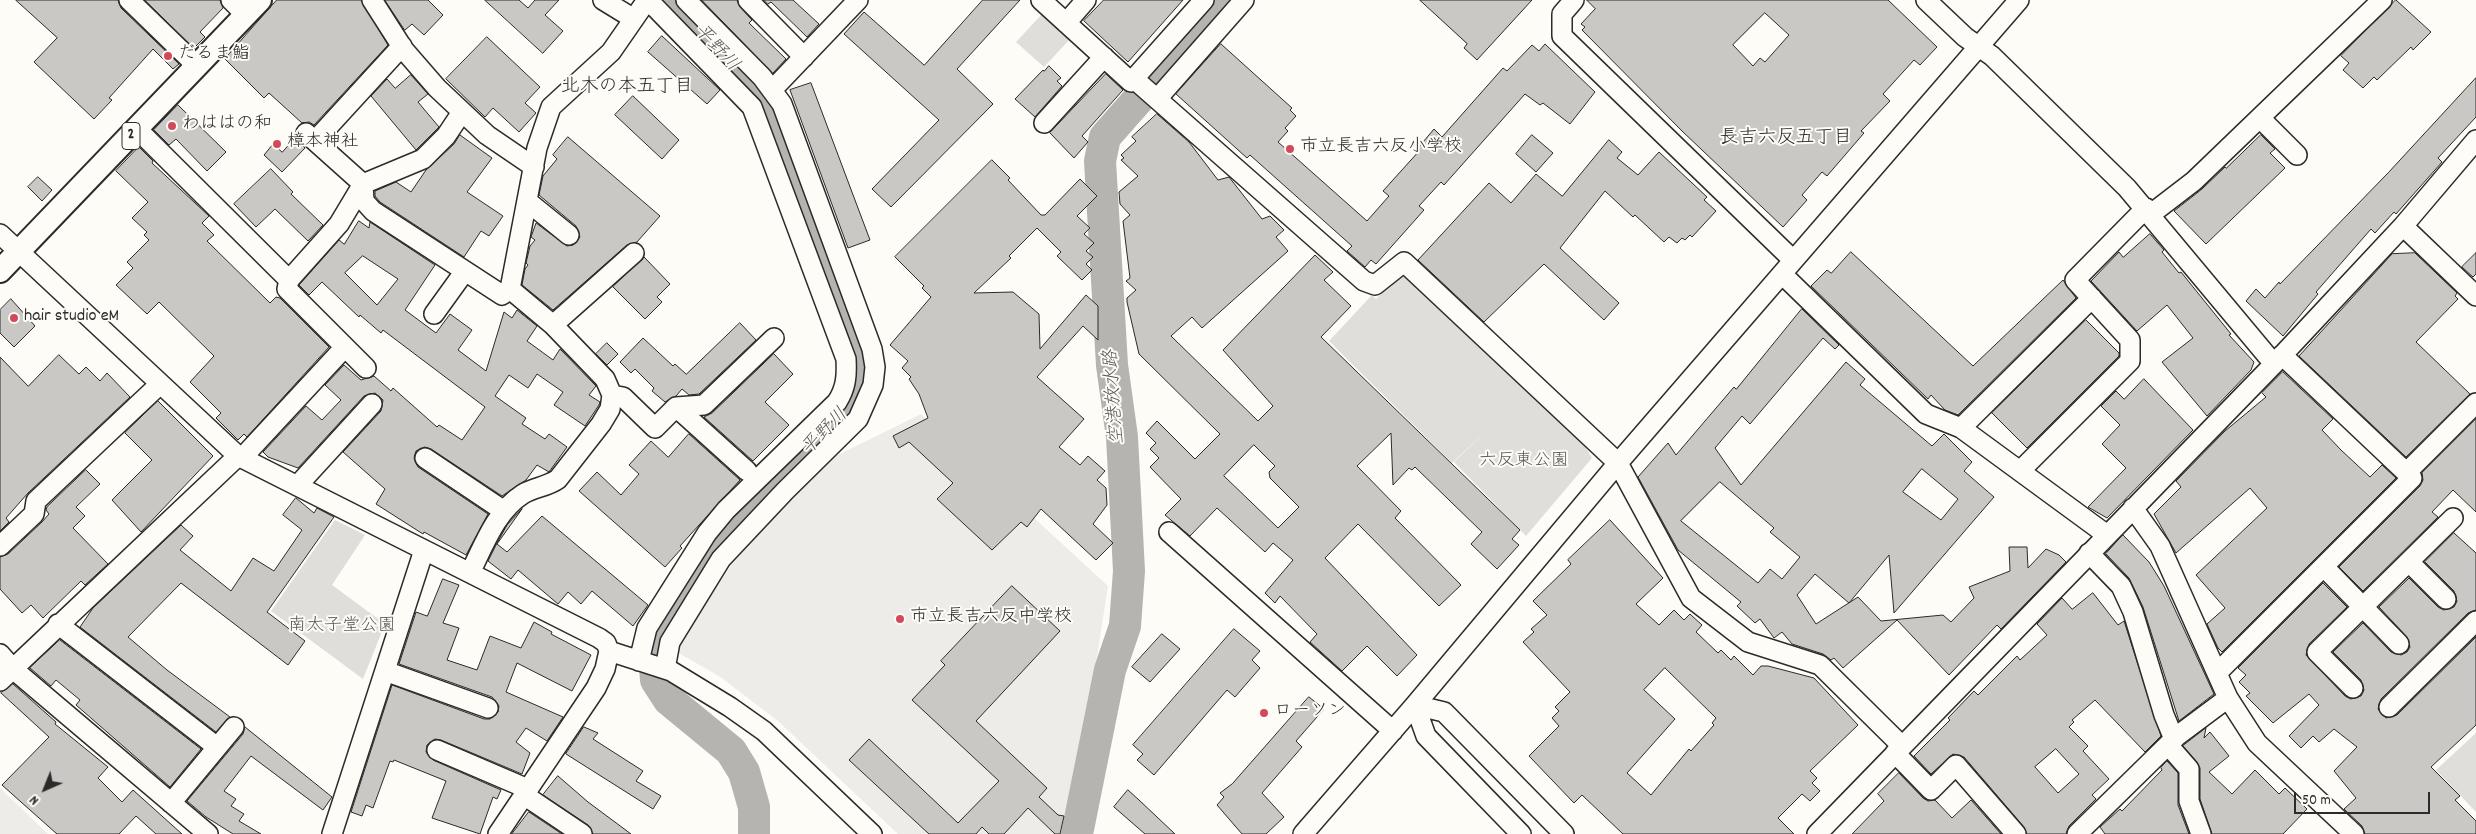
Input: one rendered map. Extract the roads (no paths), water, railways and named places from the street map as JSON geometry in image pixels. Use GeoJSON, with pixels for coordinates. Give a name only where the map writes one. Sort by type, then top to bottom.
{"type":"FeatureCollection","features":[{"type":"Feature","properties":{"kind":"main road","name":"2"},"geometry":{"type":"LineString","coordinates":[[0,271],[198,66],[246,5]]}},
{"type":"Feature","properties":{"kind":"street"},"geometry":{"type":"LineString","coordinates":[[129,0],[198,66]]}},
{"type":"Feature","properties":{"kind":"street"},"geometry":{"type":"LineString","coordinates":[[372,0],[402,46],[462,112],[487,135],[534,167]]}},
{"type":"Feature","properties":{"kind":"street"},"geometry":{"type":"LineString","coordinates":[[602,0],[634,19]]}},
{"type":"Feature","properties":{"kind":"street"},"geometry":{"type":"LineString","coordinates":[[402,46],[311,137],[364,184],[364,201],[373,211],[502,295],[510,289],[537,148],[551,107],[611,52],[648,0],[752,107],[843,350],[847,375],[845,390],[837,402],[726,510],[707,533],[647,628],[639,661]]}},
{"type":"Feature","properties":{"kind":"street"},"geometry":{"type":"LineString","coordinates":[[665,669],[670,642],[721,559],[785,491],[858,419],[873,385],[875,368],[872,349],[782,104],[773,89],[686,0]]}},
{"type":"Feature","properties":{"kind":"street"},"geometry":{"type":"LineString","coordinates":[[748,0],[804,57]]}},
{"type":"Feature","properties":{"kind":"street"},"geometry":{"type":"LineString","coordinates":[[773,89],[858,0]]}},
{"type":"Feature","properties":{"kind":"street"},"geometry":{"type":"LineString","coordinates":[[1041,0],[1131,82],[1204,0]]}},
{"type":"Feature","properties":{"kind":"street"},"geometry":{"type":"LineString","coordinates":[[1066,23],[1086,0]]}},
{"type":"Feature","properties":{"kind":"street"},"geometry":{"type":"LineString","coordinates":[[1157,99],[1244,0]]}},
{"type":"Feature","properties":{"kind":"street"},"geometry":{"type":"LineString","coordinates":[[1574,0],[1562,14],[1562,36],[1788,267],[1926,414],[1961,428],[2021,470],[2107,535]]}},
{"type":"Feature","properties":{"kind":"street"},"geometry":{"type":"LineString","coordinates":[[1926,0],[1992,56],[2148,211],[2278,359],[2412,478],[2217,673]]}},
{"type":"Feature","properties":{"kind":"street"},"geometry":{"type":"LineString","coordinates":[[1303,834],[1393,731],[1618,463],[2019,0]]}},
{"type":"Feature","properties":{"kind":"street"},"geometry":{"type":"LineString","coordinates":[[2021,470],[2130,361],[2130,340],[2075,280],[2148,211],[2194,181],[2382,0]]}},
{"type":"Feature","properties":{"kind":"street"},"geometry":{"type":"LineString","coordinates":[[1044,123],[1104,57]]}},
{"type":"Feature","properties":{"kind":"street"},"geometry":{"type":"LineString","coordinates":[[1133,78],[1364,281],[1376,285],[1404,262],[1618,463],[1691,598],[1748,642],[1820,665],[1899,750],[1931,790],[1956,765],[2016,834]]}},
{"type":"Feature","properties":{"kind":"street"},"geometry":{"type":"LineString","coordinates":[[366,368],[287,289],[288,280],[339,224],[364,184],[423,159],[446,136],[462,112]]}},
{"type":"Feature","properties":{"kind":"street"},"geometry":{"type":"LineString","coordinates":[[2260,118],[2297,155]]}},
{"type":"Feature","properties":{"kind":"street"},"geometry":{"type":"LineString","coordinates":[[137,129],[288,280]]}},
{"type":"Feature","properties":{"kind":"street"},"geometry":{"type":"LineString","coordinates":[[1817,834],[2278,359],[2403,226],[2476,140]]}},
{"type":"Feature","properties":{"kind":"street"},"geometry":{"type":"LineString","coordinates":[[527,200],[569,235]]}},
{"type":"Feature","properties":{"kind":"street"},"geometry":{"type":"LineString","coordinates":[[2403,226],[2476,296]]}},
{"type":"Feature","properties":{"kind":"street"},"geometry":{"type":"LineString","coordinates":[[0,234],[159,385],[240,457],[599,638],[606,644],[609,651],[605,669],[596,688],[498,834]]}},
{"type":"Feature","properties":{"kind":"street"},"geometry":{"type":"LineString","coordinates":[[554,325],[634,253]]}},
{"type":"Feature","properties":{"kind":"street"},"geometry":{"type":"LineString","coordinates":[[434,314],[465,271]]}},
{"type":"Feature","properties":{"kind":"street"},"geometry":{"type":"LineString","coordinates":[[470,573],[504,510],[525,492],[550,484],[558,479],[601,424],[610,408],[612,395],[605,379],[554,325],[510,289]]}},
{"type":"Feature","properties":{"kind":"street"},"geometry":{"type":"LineString","coordinates":[[1961,428],[2092,298]]}},
{"type":"Feature","properties":{"kind":"street"},"geometry":{"type":"LineString","coordinates":[[612,395],[623,397],[655,428],[676,407],[704,405],[774,338]]}},
{"type":"Feature","properties":{"kind":"street"},"geometry":{"type":"LineString","coordinates":[[6,675],[58,624],[240,457],[345,347]]}},
{"type":"Feature","properties":{"kind":"street"},"geometry":{"type":"LineString","coordinates":[[0,546],[34,514],[36,501],[159,385]]}},
{"type":"Feature","properties":{"kind":"street"},"geometry":{"type":"LineString","coordinates":[[2406,472],[2476,403]]}},
{"type":"Feature","properties":{"kind":"street"},"geometry":{"type":"LineString","coordinates":[[297,486],[372,404]]}},
{"type":"Feature","properties":{"kind":"street"},"geometry":{"type":"LineString","coordinates":[[676,407],[747,471]]}},
{"type":"Feature","properties":{"kind":"street"},"geometry":{"type":"LineString","coordinates":[[425,458],[504,510]]}},
{"type":"Feature","properties":{"kind":"street"},"geometry":{"type":"LineString","coordinates":[[2133,508],[2160,546],[2228,698],[2257,743],[2354,834]]}},
{"type":"Feature","properties":{"kind":"street"},"geometry":{"type":"LineString","coordinates":[[2353,688],[2317,652],[2453,518]]}},
{"type":"Feature","properties":{"kind":"street"},"geometry":{"type":"LineString","coordinates":[[1168,532],[1393,731]]}},
{"type":"Feature","properties":{"kind":"street"},"geometry":{"type":"LineString","coordinates":[[332,834],[424,550]]}},
{"type":"Feature","properties":{"kind":"street"},"geometry":{"type":"LineString","coordinates":[[2089,553],[2121,586],[2133,612],[2171,742],[2189,769],[2189,801],[2202,834]]}},
{"type":"Feature","properties":{"kind":"street"},"geometry":{"type":"LineString","coordinates":[[2409,562],[2446,599]]}},
{"type":"Feature","properties":{"kind":"street"},"geometry":{"type":"LineString","coordinates":[[2324,567],[2399,644]]}},
{"type":"Feature","properties":{"kind":"street"},"geometry":{"type":"LineString","coordinates":[[2389,707],[2476,621]]}},
{"type":"Feature","properties":{"kind":"street"},"geometry":{"type":"LineString","coordinates":[[58,624],[217,747]]}},
{"type":"Feature","properties":{"kind":"street"},"geometry":{"type":"LineString","coordinates":[[609,651],[665,669],[730,707],[764,731],[872,834]]}},
{"type":"Feature","properties":{"kind":"street"},"geometry":{"type":"LineString","coordinates":[[0,654],[6,675],[208,834]]}},
{"type":"Feature","properties":{"kind":"street"},"geometry":{"type":"LineString","coordinates":[[385,672],[488,708]]}},
{"type":"Feature","properties":{"kind":"street"},"geometry":{"type":"LineString","coordinates":[[2077,834],[2171,742],[2228,698]]}},
{"type":"Feature","properties":{"kind":"street"},"geometry":{"type":"LineString","coordinates":[[1415,705],[1426,736],[1522,834]]}},
{"type":"Feature","properties":{"kind":"street"},"geometry":{"type":"LineString","coordinates":[[1415,705],[1444,712],[1564,834]]}},
{"type":"Feature","properties":{"kind":"street"},"geometry":{"type":"LineString","coordinates":[[171,803],[234,727]]}},
{"type":"Feature","properties":{"kind":"street"},"geometry":{"type":"LineString","coordinates":[[437,750],[526,792],[582,834]]}},
{"type":"Feature","properties":{"kind":"waterway","name":"平野川"},"geometry":{"type":"LineString","coordinates":[[669,0],[725,56],[763,99],[781,134],[858,348],[862,374],[858,396],[849,412],[734,525],[711,552],[658,634],[654,652],[656,680],[669,700],[731,751],[744,772],[754,807],[754,834]]}},
{"type":"Feature","properties":{"kind":"waterway","name":"空港放水路"},"geometry":{"type":"LineString","coordinates":[[1077,834],[1110,670],[1125,626],[1129,571],[1122,437],[1112,365],[1100,161],[1105,137],[1226,0]]}},
{"type":"Feature","properties":{"kind":"place","name":"だるま鮨"},"geometry":{"type":"Point","coordinates":[168,56]}},
{"type":"Feature","properties":{"kind":"place","name":"わははの和"},"geometry":{"type":"Point","coordinates":[172,126]}},
{"type":"Feature","properties":{"kind":"place","name":"樟本神社"},"geometry":{"type":"Point","coordinates":[277,144]}},
{"type":"Feature","properties":{"kind":"place","name":"市立長吉六反小学校"},"geometry":{"type":"Point","coordinates":[1290,149]}},
{"type":"Feature","properties":{"kind":"place","name":"hair studio eM"},"geometry":{"type":"Point","coordinates":[14,318]}},
{"type":"Feature","properties":{"kind":"place","name":"市立長吉六反中学校"},"geometry":{"type":"Point","coordinates":[900,619]}},
{"type":"Feature","properties":{"kind":"place","name":"ローソン"},"geometry":{"type":"Point","coordinates":[1264,713]}},
{"type":"Feature","properties":{"kind":"district","name":"北木の本五丁目"},"geometry":{"type":"Point","coordinates":[627,88]}},
{"type":"Feature","properties":{"kind":"district","name":"長吉六反五丁目"},"geometry":{"type":"Point","coordinates":[1786,139]}},
{"type":"Feature","properties":{"kind":"park label","name":"六反東公園"},"geometry":{"type":"Point","coordinates":[1524,463]}},
{"type":"Feature","properties":{"kind":"park label","name":"南太子堂公園"},"geometry":{"type":"Point","coordinates":[342,628]}}]}
